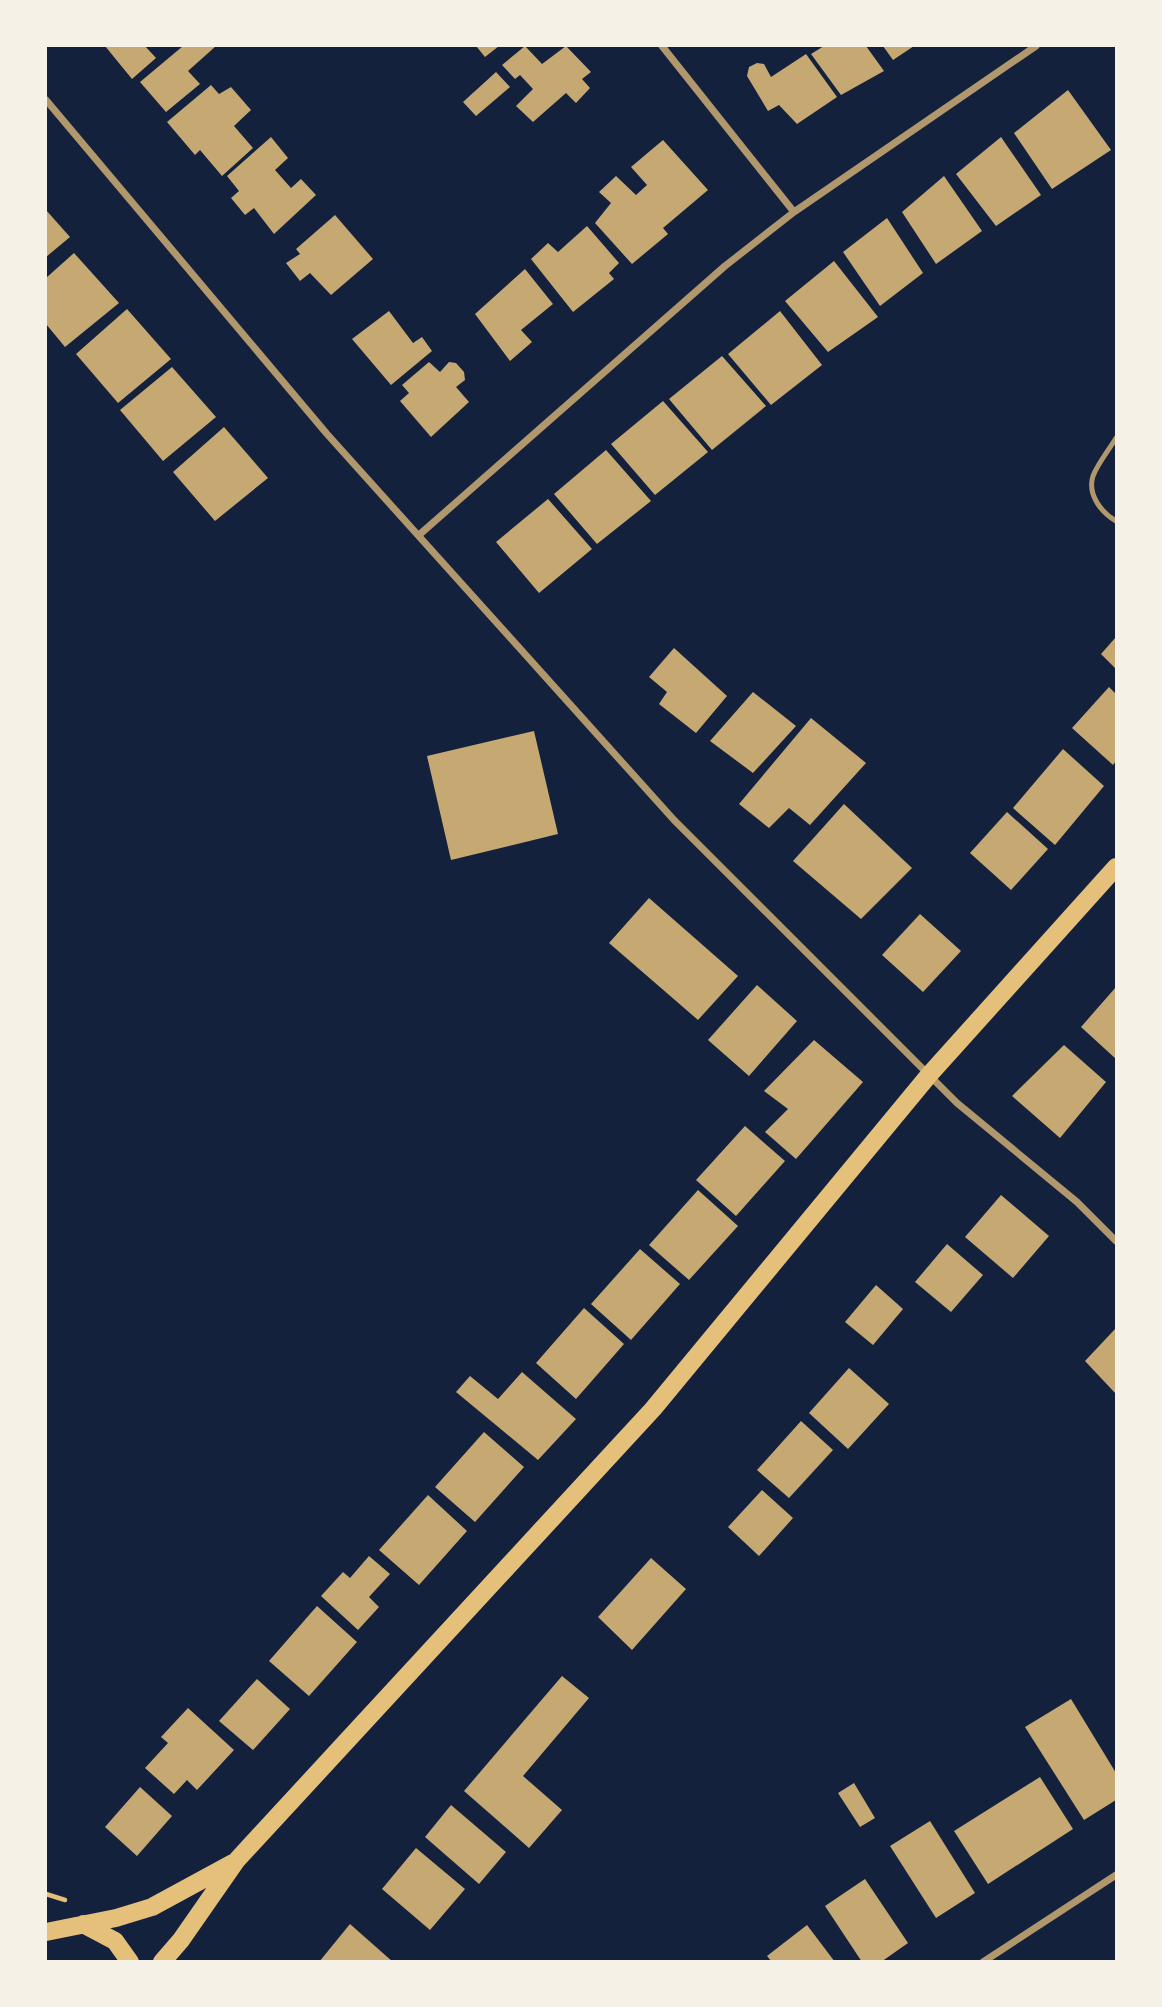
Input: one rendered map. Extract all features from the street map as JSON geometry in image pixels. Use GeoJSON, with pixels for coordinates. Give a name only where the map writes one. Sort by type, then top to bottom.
{"type":"FeatureCollection","features":[{"type":"Feature","properties":{"kind":"main road"},"geometry":{"type":"LineString","coordinates":[[162,1962],[181,1940],[236,1861],[653,1409],[929,1075],[1116,867]]}},
{"type":"Feature","properties":{"kind":"main road"},"geometry":{"type":"LineString","coordinates":[[46,1932],[116,1918],[152,1907],[236,1861]]}},
{"type":"Feature","properties":{"kind":"main road"},"geometry":{"type":"LineString","coordinates":[[75,1925],[115,1941],[130,1962]]}},
{"type":"Feature","properties":{"kind":"street"},"geometry":{"type":"LineString","coordinates":[[662,46],[794,212]]}},
{"type":"Feature","properties":{"kind":"street"},"geometry":{"type":"LineString","coordinates":[[419,535],[725,267],[794,212],[1036,46]]}},
{"type":"Feature","properties":{"kind":"street"},"geometry":{"type":"LineString","coordinates":[[46,100],[318,424],[674,820],[957,1103],[1077,1202],[1116,1241]]}},
{"type":"Feature","properties":{"kind":"street"},"geometry":{"type":"LineString","coordinates":[[983,1962],[1116,1875]]}},
{"type":"Feature","properties":{"kind":"street"},"geometry":{"type":"LineString","coordinates":[[46,1924],[75,1925]]}},
{"type":"Feature","properties":{"kind":"lane"},"geometry":{"type":"LineString","coordinates":[[1116,438],[1092,478],[1096,501],[1104,514],[1116,521]]}},
{"type":"Feature","properties":{"kind":"building"},"geometry":{"type":"Polygon","coordinates":[[[105,46],[145,46],[156,58],[132,79],[105,46]]]}},
{"type":"Feature","properties":{"kind":"building"},"geometry":{"type":"Polygon","coordinates":[[[183,46],[216,46],[188,71],[200,84],[166,112],[140,82],[183,46]]]}},
{"type":"Feature","properties":{"kind":"building"},"geometry":{"type":"Polygon","coordinates":[[[476,46],[499,46],[485,57],[476,46]]]}},
{"type":"Feature","properties":{"kind":"building"},"geometry":{"type":"Polygon","coordinates":[[[525,46],[542,64],[566,46],[591,72],[582,79],[590,88],[576,103],[566,93],[533,122],[516,106],[533,89],[520,75],[515,79],[502,65],[525,46]]]}},
{"type":"Feature","properties":{"kind":"building"},"geometry":{"type":"Polygon","coordinates":[[[824,46],[866,46],[884,71],[841,95],[811,54],[824,46]]]}},
{"type":"Feature","properties":{"kind":"building"},"geometry":{"type":"Polygon","coordinates":[[[883,46],[914,46],[893,60],[883,46]]]}},
{"type":"Feature","properties":{"kind":"building"},"geometry":{"type":"Polygon","coordinates":[[[806,54],[837,97],[797,124],[779,105],[768,111],[747,76],[749,67],[757,63],[764,64],[771,77],[806,54]]]}},
{"type":"Feature","properties":{"kind":"building"},"geometry":{"type":"Polygon","coordinates":[[[496,72],[510,87],[476,116],[463,102],[496,72]]]}},
{"type":"Feature","properties":{"kind":"building"},"geometry":{"type":"Polygon","coordinates":[[[211,85],[219,94],[231,87],[251,110],[234,126],[253,148],[222,176],[200,150],[195,155],[167,122],[211,85]]]}},
{"type":"Feature","properties":{"kind":"building"},"geometry":{"type":"Polygon","coordinates":[[[1068,90],[1111,150],[1052,189],[1014,133],[1068,90]]]}},
{"type":"Feature","properties":{"kind":"building"},"geometry":{"type":"Polygon","coordinates":[[[271,137],[288,158],[275,170],[291,188],[301,179],[316,195],[274,234],[254,208],[245,215],[231,198],[239,191],[227,176],[271,137]]]}},
{"type":"Feature","properties":{"kind":"building"},"geometry":{"type":"Polygon","coordinates":[[[1001,137],[1041,195],[996,226],[956,174],[1001,137]]]}},
{"type":"Feature","properties":{"kind":"building"},"geometry":{"type":"Polygon","coordinates":[[[663,140],[708,190],[663,228],[668,234],[632,264],[595,223],[611,203],[599,192],[616,176],[636,195],[647,185],[631,167],[663,140]]]}},
{"type":"Feature","properties":{"kind":"building"},"geometry":{"type":"Polygon","coordinates":[[[944,176],[982,231],[936,264],[902,212],[944,176]]]}},
{"type":"Feature","properties":{"kind":"building"},"geometry":{"type":"Polygon","coordinates":[[[46,210],[70,237],[46,257],[46,210]]]}},
{"type":"Feature","properties":{"kind":"building"},"geometry":{"type":"Polygon","coordinates":[[[335,215],[373,259],[331,295],[310,273],[300,281],[286,263],[300,254],[296,249],[335,215]]]}},
{"type":"Feature","properties":{"kind":"building"},"geometry":{"type":"Polygon","coordinates":[[[887,218],[923,273],[880,306],[843,252],[887,218]]]}},
{"type":"Feature","properties":{"kind":"building"},"geometry":{"type":"Polygon","coordinates":[[[587,226],[619,263],[609,273],[614,279],[573,312],[531,259],[548,243],[558,252],[587,226]]]}},
{"type":"Feature","properties":{"kind":"building"},"geometry":{"type":"Polygon","coordinates":[[[74,253],[119,303],[65,347],[46,324],[46,278],[74,253]]]}},
{"type":"Feature","properties":{"kind":"building"},"geometry":{"type":"Polygon","coordinates":[[[834,261],[878,317],[828,352],[785,301],[834,261]]]}},
{"type":"Feature","properties":{"kind":"building"},"geometry":{"type":"Polygon","coordinates":[[[525,269],[553,304],[521,330],[532,342],[510,361],[475,314],[525,269]]]}},
{"type":"Feature","properties":{"kind":"building"},"geometry":{"type":"Polygon","coordinates":[[[127,309],[171,359],[118,403],[76,354],[127,309]]]}},
{"type":"Feature","properties":{"kind":"building"},"geometry":{"type":"Polygon","coordinates":[[[389,311],[413,343],[422,337],[432,351],[391,385],[352,339],[389,311]]]}},
{"type":"Feature","properties":{"kind":"building"},"geometry":{"type":"Polygon","coordinates":[[[780,311],[822,365],[771,405],[728,354],[780,311]]]}},
{"type":"Feature","properties":{"kind":"building"},"geometry":{"type":"Polygon","coordinates":[[[722,356],[766,406],[712,450],[669,399],[722,356]]]}},
{"type":"Feature","properties":{"kind":"building"},"geometry":{"type":"Polygon","coordinates":[[[429,362],[440,372],[449,362],[456,363],[464,372],[465,380],[456,387],[469,402],[431,437],[400,401],[409,393],[402,385],[429,362]]]}},
{"type":"Feature","properties":{"kind":"building"},"geometry":{"type":"Polygon","coordinates":[[[172,367],[216,417],[163,461],[120,410],[172,367]]]}},
{"type":"Feature","properties":{"kind":"building"},"geometry":{"type":"Polygon","coordinates":[[[663,401],[708,452],[655,495],[611,444],[663,401]]]}},
{"type":"Feature","properties":{"kind":"building"},"geometry":{"type":"Polygon","coordinates":[[[224,427],[268,478],[215,521],[173,472],[224,427]]]}},
{"type":"Feature","properties":{"kind":"building"},"geometry":{"type":"Polygon","coordinates":[[[606,450],[651,501],[597,544],[554,494],[606,450]]]}},
{"type":"Feature","properties":{"kind":"building"},"geometry":{"type":"Polygon","coordinates":[[[548,499],[592,549],[539,593],[496,542],[548,499]]]}},
{"type":"Feature","properties":{"kind":"building"},"geometry":{"type":"Polygon","coordinates":[[[1116,637],[1116,669],[1101,654],[1116,637]]]}},
{"type":"Feature","properties":{"kind":"building"},"geometry":{"type":"Polygon","coordinates":[[[674,648],[727,696],[696,733],[659,704],[667,692],[649,677],[674,648]]]}},
{"type":"Feature","properties":{"kind":"building"},"geometry":{"type":"Polygon","coordinates":[[[1109,687],[1116,694],[1116,761],[1113,765],[1072,728],[1109,687]]]}},
{"type":"Feature","properties":{"kind":"building"},"geometry":{"type":"Polygon","coordinates":[[[753,692],[796,726],[753,773],[710,741],[753,692]]]}},
{"type":"Feature","properties":{"kind":"building"},"geometry":{"type":"Polygon","coordinates":[[[811,718],[866,763],[810,825],[789,808],[769,828],[739,804],[811,718]]]}},
{"type":"Feature","properties":{"kind":"building"},"geometry":{"type":"Polygon","coordinates":[[[534,731],[558,834],[451,860],[427,756],[534,731]]]}},
{"type":"Feature","properties":{"kind":"building"},"geometry":{"type":"Polygon","coordinates":[[[1063,749],[1104,786],[1055,845],[1013,808],[1063,749]]]}},
{"type":"Feature","properties":{"kind":"building"},"geometry":{"type":"Polygon","coordinates":[[[844,804],[912,868],[861,919],[793,861],[844,804]]]}},
{"type":"Feature","properties":{"kind":"building"},"geometry":{"type":"Polygon","coordinates":[[[1007,812],[1048,849],[1011,890],[970,853],[1007,812]]]}},
{"type":"Feature","properties":{"kind":"building"},"geometry":{"type":"Polygon","coordinates":[[[649,898],[738,976],[698,1020],[609,943],[649,898]]]}},
{"type":"Feature","properties":{"kind":"building"},"geometry":{"type":"Polygon","coordinates":[[[920,914],[961,951],[923,992],[882,955],[920,914]]]}},
{"type":"Feature","properties":{"kind":"building"},"geometry":{"type":"Polygon","coordinates":[[[757,985],[797,1021],[749,1076],[708,1040],[757,985]]]}},
{"type":"Feature","properties":{"kind":"building"},"geometry":{"type":"Polygon","coordinates":[[[1116,987],[1116,1059],[1081,1027],[1116,987]]]}},
{"type":"Feature","properties":{"kind":"building"},"geometry":{"type":"Polygon","coordinates":[[[814,1040],[863,1082],[796,1159],[765,1132],[788,1109],[764,1091],[814,1040]]]}},
{"type":"Feature","properties":{"kind":"building"},"geometry":{"type":"Polygon","coordinates":[[[1064,1045],[1106,1082],[1060,1138],[1012,1096],[1064,1045]]]}},
{"type":"Feature","properties":{"kind":"building"},"geometry":{"type":"Polygon","coordinates":[[[745,1126],[785,1161],[736,1216],[696,1180],[745,1126]]]}},
{"type":"Feature","properties":{"kind":"building"},"geometry":{"type":"Polygon","coordinates":[[[698,1190],[738,1226],[689,1280],[649,1245],[698,1190]]]}},
{"type":"Feature","properties":{"kind":"building"},"geometry":{"type":"Polygon","coordinates":[[[1001,1195],[1049,1236],[1013,1278],[965,1237],[1001,1195]]]}},
{"type":"Feature","properties":{"kind":"building"},"geometry":{"type":"Polygon","coordinates":[[[947,1244],[983,1275],[951,1312],[915,1282],[947,1244]]]}},
{"type":"Feature","properties":{"kind":"building"},"geometry":{"type":"Polygon","coordinates":[[[640,1249],[680,1284],[631,1340],[591,1304],[640,1249]]]}},
{"type":"Feature","properties":{"kind":"building"},"geometry":{"type":"Polygon","coordinates":[[[876,1285],[903,1309],[873,1345],[845,1322],[876,1285]]]}},
{"type":"Feature","properties":{"kind":"building"},"geometry":{"type":"Polygon","coordinates":[[[584,1308],[624,1344],[576,1399],[536,1363],[584,1308]]]}},
{"type":"Feature","properties":{"kind":"building"},"geometry":{"type":"Polygon","coordinates":[[[1116,1328],[1116,1394],[1085,1361],[1116,1328]]]}},
{"type":"Feature","properties":{"kind":"building"},"geometry":{"type":"Polygon","coordinates":[[[849,1368],[889,1404],[848,1449],[809,1413],[849,1368]]]}},
{"type":"Feature","properties":{"kind":"building"},"geometry":{"type":"Polygon","coordinates":[[[522,1372],[576,1419],[538,1460],[456,1392],[470,1376],[498,1399],[522,1372]]]}},
{"type":"Feature","properties":{"kind":"building"},"geometry":{"type":"Polygon","coordinates":[[[801,1421],[833,1450],[789,1498],[757,1470],[801,1421]]]}},
{"type":"Feature","properties":{"kind":"building"},"geometry":{"type":"Polygon","coordinates":[[[484,1432],[524,1467],[475,1522],[435,1487],[484,1432]]]}},
{"type":"Feature","properties":{"kind":"building"},"geometry":{"type":"Polygon","coordinates":[[[762,1490],[793,1518],[759,1556],[728,1527],[762,1490]]]}},
{"type":"Feature","properties":{"kind":"building"},"geometry":{"type":"Polygon","coordinates":[[[428,1495],[467,1531],[419,1585],[379,1550],[428,1495]]]}},
{"type":"Feature","properties":{"kind":"building"},"geometry":{"type":"Polygon","coordinates":[[[369,1556],[390,1574],[369,1597],[379,1607],[358,1630],[321,1596],[343,1572],[350,1578],[369,1556]]]}},
{"type":"Feature","properties":{"kind":"building"},"geometry":{"type":"Polygon","coordinates":[[[651,1558],[686,1589],[632,1650],[598,1617],[651,1558]]]}},
{"type":"Feature","properties":{"kind":"building"},"geometry":{"type":"Polygon","coordinates":[[[317,1606],[357,1642],[309,1696],[269,1661],[317,1606]]]}},
{"type":"Feature","properties":{"kind":"building"},"geometry":{"type":"Polygon","coordinates":[[[562,1676],[589,1698],[523,1776],[562,1810],[529,1848],[464,1791],[562,1676]]]}},
{"type":"Feature","properties":{"kind":"building"},"geometry":{"type":"Polygon","coordinates":[[[257,1679],[290,1709],[253,1750],[219,1721],[257,1679]]]}},
{"type":"Feature","properties":{"kind":"building"},"geometry":{"type":"Polygon","coordinates":[[[1071,1699],[1116,1773],[1116,1800],[1084,1820],[1025,1727],[1071,1699]]]}},
{"type":"Feature","properties":{"kind":"building"},"geometry":{"type":"Polygon","coordinates":[[[188,1708],[234,1750],[197,1790],[187,1780],[174,1794],[145,1768],[168,1743],[161,1737],[188,1708]]]}},
{"type":"Feature","properties":{"kind":"building"},"geometry":{"type":"Polygon","coordinates":[[[1040,1777],[1073,1829],[988,1884],[954,1831],[1040,1777]]]}},
{"type":"Feature","properties":{"kind":"building"},"geometry":{"type":"Polygon","coordinates":[[[854,1783],[875,1818],[860,1827],[838,1793],[854,1783]]]}},
{"type":"Feature","properties":{"kind":"building"},"geometry":{"type":"Polygon","coordinates":[[[140,1787],[172,1816],[137,1856],[105,1827],[140,1787]]]}},
{"type":"Feature","properties":{"kind":"building"},"geometry":{"type":"Polygon","coordinates":[[[451,1805],[506,1852],[479,1884],[425,1837],[451,1805]]]}},
{"type":"Feature","properties":{"kind":"building"},"geometry":{"type":"Polygon","coordinates":[[[930,1821],[975,1893],[936,1918],[890,1846],[930,1821]]]}},
{"type":"Feature","properties":{"kind":"building"},"geometry":{"type":"Polygon","coordinates":[[[416,1848],[465,1889],[430,1930],[382,1889],[416,1848]]]}},
{"type":"Feature","properties":{"kind":"building"},"geometry":{"type":"Polygon","coordinates":[[[865,1879],[908,1943],[881,1962],[862,1962],[825,1906],[865,1879]]]}},
{"type":"Feature","properties":{"kind":"building"},"geometry":{"type":"Polygon","coordinates":[[[350,1924],[393,1962],[319,1962],[350,1924]]]}},
{"type":"Feature","properties":{"kind":"building"},"geometry":{"type":"Polygon","coordinates":[[[807,1925],[835,1962],[772,1962],[767,1956],[807,1925]]]}}]}
